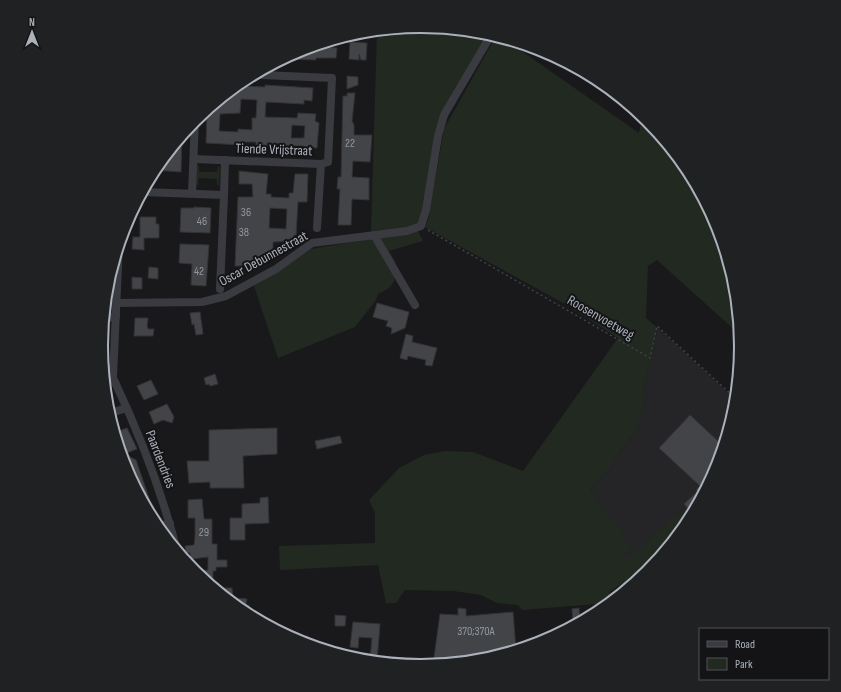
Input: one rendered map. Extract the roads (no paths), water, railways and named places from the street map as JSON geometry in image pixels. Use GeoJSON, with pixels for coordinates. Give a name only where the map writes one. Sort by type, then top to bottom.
{"type":"FeatureCollection","features":[{"type":"Feature","properties":{"kind":"street","name":"Oscar Debunnestraat"},"geometry":{"type":"LineString","coordinates":[[116,303],[202,302],[226,296],[276,269],[312,243],[407,231],[421,226],[426,210],[438,136],[444,115],[488,40]]}},
{"type":"Feature","properties":{"kind":"street","name":"Tiende Vrijstraat"},"geometry":{"type":"LineString","coordinates":[[194,159],[321,164],[328,162],[332,78],[264,75]]}},
{"type":"Feature","properties":{"kind":"street"},"geometry":{"type":"LineString","coordinates":[[192,193],[195,130]]}},
{"type":"Feature","properties":{"kind":"street","name":"Tiende Vrijstraat"},"geometry":{"type":"LineString","coordinates":[[220,289],[225,160]]}},
{"type":"Feature","properties":{"kind":"street","name":"Tiende Vrijstraat"},"geometry":{"type":"LineString","coordinates":[[317,228],[321,164]]}},
{"type":"Feature","properties":{"kind":"street"},"geometry":{"type":"LineString","coordinates":[[148,192],[224,194]]}},
{"type":"Feature","properties":{"kind":"street"},"geometry":{"type":"LineString","coordinates":[[374,235],[415,305]]}},
{"type":"Feature","properties":{"kind":"street","name":"Paardendries"},"geometry":{"type":"LineString","coordinates":[[113,378],[118,265]]}},
{"type":"Feature","properties":{"kind":"street"},"geometry":{"type":"LineString","coordinates":[[109,318],[116,316]]}},
{"type":"Feature","properties":{"kind":"street","name":"Paardendries"},"geometry":{"type":"LineString","coordinates":[[108,370],[152,468],[174,539]]}},
{"type":"Feature","properties":{"kind":"street"},"geometry":{"type":"LineString","coordinates":[[115,412],[126,408]]}},
{"type":"Feature","properties":{"kind":"street"},"geometry":{"type":"LineString","coordinates":[[164,525],[170,523]]}}]}
